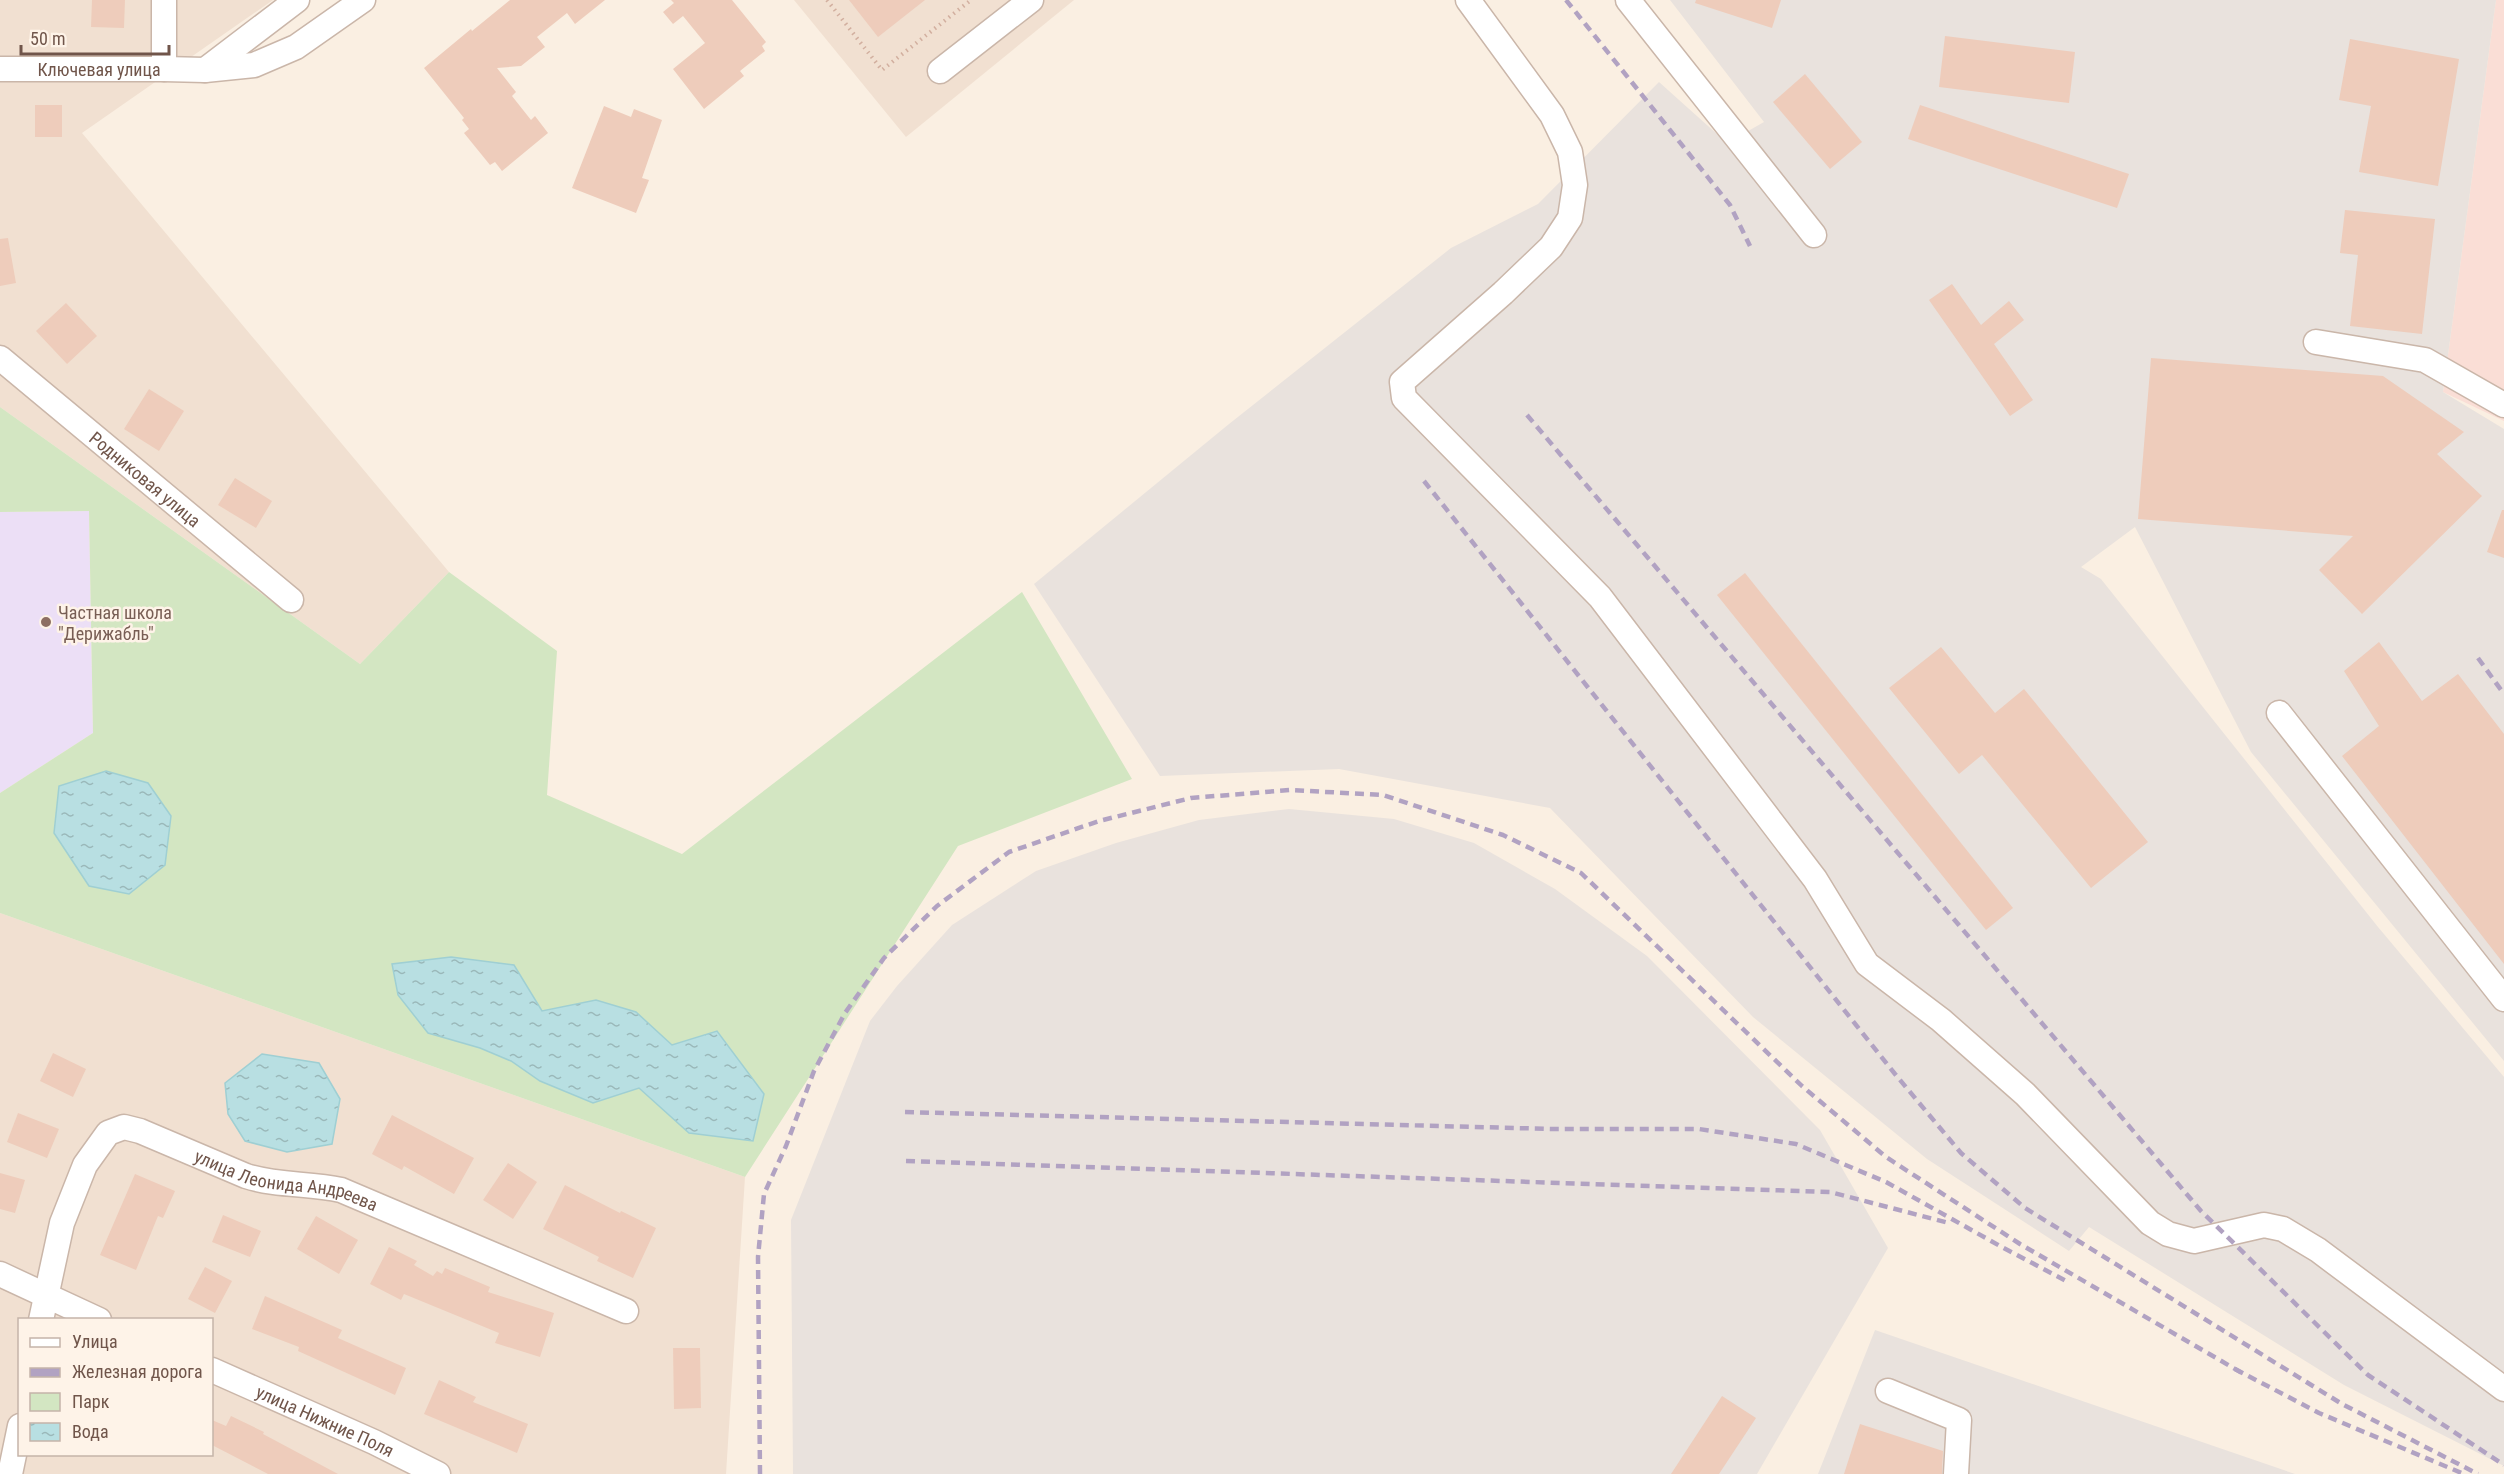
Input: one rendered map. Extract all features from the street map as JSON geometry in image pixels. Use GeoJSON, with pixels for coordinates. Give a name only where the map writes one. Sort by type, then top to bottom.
{"type":"FeatureCollection","features":[{"type":"Feature","properties":{"kind":"street","name":"Ключевая улица"},"geometry":{"type":"LineString","coordinates":[[0,69],[164,69],[164,0]]}},
{"type":"Feature","properties":{"kind":"street"},"geometry":{"type":"LineString","coordinates":[[205,70],[297,0]]}},
{"type":"Feature","properties":{"kind":"street"},"geometry":{"type":"LineString","coordinates":[[164,69],[205,70],[254,65],[296,47],[363,0]]}},
{"type":"Feature","properties":{"kind":"street"},"geometry":{"type":"LineString","coordinates":[[940,71],[1031,0]]}},
{"type":"Feature","properties":{"kind":"street"},"geometry":{"type":"LineString","coordinates":[[1468,0],[1552,115],[1570,152],[1575,185],[1570,218],[1551,247],[1503,293],[1402,382],[1404,398],[1600,597],[1815,879],[1867,964],[1941,1020],[2025,1094],[2150,1223],[2169,1234],[2194,1241],[2264,1225],[2283,1229],[2318,1250],[2504,1389]]}},
{"type":"Feature","properties":{"kind":"street"},"geometry":{"type":"LineString","coordinates":[[1628,0],[1814,234]]}},
{"type":"Feature","properties":{"kind":"street"},"geometry":{"type":"LineString","coordinates":[[2316,342],[2425,360],[2504,405]]}},
{"type":"Feature","properties":{"kind":"street","name":"Родниковая улица"},"geometry":{"type":"LineString","coordinates":[[0,358],[291,600]]}},
{"type":"Feature","properties":{"kind":"street"},"geometry":{"type":"LineString","coordinates":[[2279,713],[2504,999]]}},
{"type":"Feature","properties":{"kind":"street","name":"улица Леонида Андреева"},"geometry":{"type":"LineString","coordinates":[[41,1318],[62,1223],[85,1165],[108,1133],[124,1127],[140,1131],[265,1182],[313,1184],[341,1190],[626,1311]]}},
{"type":"Feature","properties":{"kind":"street"},"geometry":{"type":"LineString","coordinates":[[0,1274],[95,1318]]}},
{"type":"Feature","properties":{"kind":"street","name":"улица Нижние Поля"},"geometry":{"type":"LineString","coordinates":[[213,1370],[374,1442],[438,1474]]}},
{"type":"Feature","properties":{"kind":"street"},"geometry":{"type":"LineString","coordinates":[[1888,1391],[1959,1420],[1956,1474]]}},
{"type":"Feature","properties":{"kind":"street"},"geometry":{"type":"LineString","coordinates":[[10,1474],[18,1436]]}},
{"type":"Feature","properties":{"kind":"path"},"geometry":{"type":"LineString","coordinates":[[827,0],[882,70],[971,0]]}},
{"type":"Feature","properties":{"kind":"shaded area"},"geometry":{"type":"Polygon","coordinates":[[[0,0],[273,0],[82,133],[449,572],[360,664],[0,407],[0,0]]]}},
{"type":"Feature","properties":{"kind":"shaded area"},"geometry":{"type":"Polygon","coordinates":[[[794,0],[1074,0],[906,137],[794,0]]]}},
{"type":"Feature","properties":{"kind":"shaded area"},"geometry":{"type":"Polygon","coordinates":[[[1670,0],[2496,0],[2443,392],[2504,429],[2504,1061],[2251,752],[2135,527],[2081,567],[2101,579],[2378,927],[2504,1077],[2504,1466],[2344,1385],[2089,1227],[2069,1251],[1927,1159],[1753,1017],[1550,808],[1339,769],[1160,776],[1034,584],[1229,424],[1451,248],[1538,204],[1659,82],[1727,143],[1764,122],[1670,0]]]}},
{"type":"Feature","properties":{"kind":"shaded area"},"geometry":{"type":"Polygon","coordinates":[[[2496,0],[2504,0],[2504,421],[2443,392],[2496,0]]]}},
{"type":"Feature","properties":{"kind":"shaded area","name":"Частная школа \"Дерижабль\""},"geometry":{"type":"Polygon","coordinates":[[[89,511],[93,733],[0,793],[0,512],[89,511]]]}},
{"type":"Feature","properties":{"kind":"shaded area"},"geometry":{"type":"Polygon","coordinates":[[[1289,809],[1394,819],[1474,843],[1555,889],[1647,956],[1820,1130],[1888,1248],[1757,1474],[793,1474],[791,1220],[870,1021],[897,986],[952,925],[1036,871],[1116,843],[1199,820],[1289,809]]]}},
{"type":"Feature","properties":{"kind":"shaded area"},"geometry":{"type":"Polygon","coordinates":[[[0,913],[745,1177],[726,1474],[0,1474],[0,913]]]}},
{"type":"Feature","properties":{"kind":"shaded area"},"geometry":{"type":"Polygon","coordinates":[[[1875,1330],[2295,1474],[1818,1474],[1875,1330]]]}},
{"type":"Feature","properties":{"kind":"green space"},"geometry":{"type":"Polygon","coordinates":[[[0,407],[360,664],[449,572],[557,651],[547,795],[682,854],[1022,592],[1132,779],[958,846],[745,1177],[0,913],[0,793],[93,733],[89,511],[0,512],[0,407]]]}},
{"type":"Feature","properties":{"kind":"water"},"geometry":{"type":"Polygon","coordinates":[[[106,771],[148,783],[171,816],[165,865],[129,894],[89,886],[54,833],[59,786],[106,771]]]}},
{"type":"Feature","properties":{"kind":"water"},"geometry":{"type":"Polygon","coordinates":[[[451,957],[514,965],[542,1011],[596,1000],[636,1012],[672,1045],[717,1031],[764,1094],[753,1141],[689,1133],[639,1088],[593,1103],[540,1081],[511,1061],[480,1048],[428,1033],[398,995],[392,964],[451,957]]]}},
{"type":"Feature","properties":{"kind":"water"},"geometry":{"type":"Polygon","coordinates":[[[262,1054],[319,1063],[340,1099],[332,1144],[287,1152],[245,1141],[228,1114],[225,1083],[262,1054]]]}},
{"type":"Feature","properties":{"kind":"building"},"geometry":{"type":"Polygon","coordinates":[[[92,0],[125,0],[124,28],[91,27],[92,0]]]}},
{"type":"Feature","properties":{"kind":"building"},"geometry":{"type":"Polygon","coordinates":[[[510,0],[605,0],[575,24],[567,13],[537,37],[545,47],[521,66],[497,68],[516,92],[512,96],[531,120],[535,116],[548,133],[502,171],[495,162],[490,165],[464,133],[469,129],[462,120],[464,118],[424,68],[510,0]]]}},
{"type":"Feature","properties":{"kind":"building"},"geometry":{"type":"Polygon","coordinates":[[[671,0],[732,0],[766,42],[762,46],[765,51],[740,71],[744,76],[704,109],[673,69],[705,43],[683,16],[673,24],[663,12],[674,3],[671,0]]]}},
{"type":"Feature","properties":{"kind":"building"},"geometry":{"type":"Polygon","coordinates":[[[849,0],[925,0],[878,37],[849,0]]]}},
{"type":"Feature","properties":{"kind":"building"},"geometry":{"type":"Polygon","coordinates":[[[1696,0],[1781,0],[1772,28],[1695,3],[1696,0]]]}},
{"type":"Feature","properties":{"kind":"building"},"geometry":{"type":"Polygon","coordinates":[[[1945,36],[2075,52],[2069,103],[1939,87],[1945,36]]]}},
{"type":"Feature","properties":{"kind":"building"},"geometry":{"type":"Polygon","coordinates":[[[2350,39],[2459,59],[2438,186],[2359,172],[2371,106],[2339,100],[2350,39]]]}},
{"type":"Feature","properties":{"kind":"building"},"geometry":{"type":"Polygon","coordinates":[[[1805,74],[1862,142],[1830,169],[1773,102],[1805,74]]]}},
{"type":"Feature","properties":{"kind":"building"},"geometry":{"type":"Polygon","coordinates":[[[35,105],[62,105],[62,137],[35,137],[35,105]]]}},
{"type":"Feature","properties":{"kind":"building"},"geometry":{"type":"Polygon","coordinates":[[[1920,105],[2129,174],[2117,208],[1908,139],[1920,105]]]}},
{"type":"Feature","properties":{"kind":"building"},"geometry":{"type":"Polygon","coordinates":[[[604,106],[631,117],[634,109],[662,120],[642,178],[649,180],[636,213],[572,188],[604,106]]]}},
{"type":"Feature","properties":{"kind":"building"},"geometry":{"type":"Polygon","coordinates":[[[2345,210],[2435,219],[2422,334],[2350,326],[2358,255],[2340,253],[2345,210]]]}},
{"type":"Feature","properties":{"kind":"building"},"geometry":{"type":"Polygon","coordinates":[[[8,238],[16,283],[0,286],[0,239],[8,238]]]}},
{"type":"Feature","properties":{"kind":"building"},"geometry":{"type":"Polygon","coordinates":[[[1952,284],[1981,325],[2009,301],[2024,320],[1994,344],[2033,400],[2010,416],[1929,300],[1952,284]]]}},
{"type":"Feature","properties":{"kind":"building"},"geometry":{"type":"Polygon","coordinates":[[[66,303],[97,336],[67,364],[36,331],[66,303]]]}},
{"type":"Feature","properties":{"kind":"building"},"geometry":{"type":"Polygon","coordinates":[[[2151,358],[2383,376],[2464,432],[2437,454],[2482,496],[2362,614],[2319,570],[2353,536],[2138,519],[2151,358]]]}},
{"type":"Feature","properties":{"kind":"building"},"geometry":{"type":"Polygon","coordinates":[[[149,389],[184,411],[159,451],[124,429],[149,389]]]}},
{"type":"Feature","properties":{"kind":"building"},"geometry":{"type":"Polygon","coordinates":[[[235,478],[272,501],[256,528],[218,505],[235,478]]]}},
{"type":"Feature","properties":{"kind":"building"},"geometry":{"type":"Polygon","coordinates":[[[2502,510],[2504,510],[2504,558],[2487,552],[2502,510]]]}},
{"type":"Feature","properties":{"kind":"building"},"geometry":{"type":"Polygon","coordinates":[[[1745,573],[2013,908],[1986,930],[1717,595],[1745,573]]]}},
{"type":"Feature","properties":{"kind":"building"},"geometry":{"type":"Polygon","coordinates":[[[2379,642],[2422,701],[2458,674],[2504,734],[2504,964],[2342,756],[2379,726],[2344,671],[2379,642]]]}},
{"type":"Feature","properties":{"kind":"building"},"geometry":{"type":"Polygon","coordinates":[[[1941,647],[1995,713],[2024,689],[2148,842],[2091,888],[1982,755],[1959,774],[1889,688],[1941,647]]]}},
{"type":"Feature","properties":{"kind":"building"},"geometry":{"type":"Polygon","coordinates":[[[53,1053],[86,1069],[73,1097],[40,1081],[53,1053]]]}},
{"type":"Feature","properties":{"kind":"building"},"geometry":{"type":"Polygon","coordinates":[[[18,1113],[59,1129],[47,1158],[7,1142],[18,1113]]]}},
{"type":"Feature","properties":{"kind":"building"},"geometry":{"type":"Polygon","coordinates":[[[392,1115],[474,1158],[454,1194],[404,1166],[402,1170],[372,1154],[392,1115]]]}},
{"type":"Feature","properties":{"kind":"building"},"geometry":{"type":"Polygon","coordinates":[[[508,1163],[537,1182],[513,1219],[483,1200],[508,1163]]]}},
{"type":"Feature","properties":{"kind":"building"},"geometry":{"type":"Polygon","coordinates":[[[0,1173],[25,1180],[15,1213],[0,1209],[0,1173]]]}},
{"type":"Feature","properties":{"kind":"building"},"geometry":{"type":"Polygon","coordinates":[[[135,1174],[175,1191],[163,1218],[158,1216],[136,1270],[100,1255],[135,1174]]]}},
{"type":"Feature","properties":{"kind":"building"},"geometry":{"type":"Polygon","coordinates":[[[565,1185],[620,1213],[621,1211],[656,1228],[633,1278],[597,1261],[599,1257],[543,1229],[565,1185]]]}},
{"type":"Feature","properties":{"kind":"building"},"geometry":{"type":"Polygon","coordinates":[[[223,1215],[261,1231],[250,1257],[212,1242],[223,1215]]]}},
{"type":"Feature","properties":{"kind":"building"},"geometry":{"type":"Polygon","coordinates":[[[316,1216],[358,1240],[339,1274],[297,1249],[316,1216]]]}},
{"type":"Feature","properties":{"kind":"building"},"geometry":{"type":"Polygon","coordinates":[[[389,1247],[417,1261],[414,1265],[433,1276],[437,1271],[442,1274],[445,1268],[490,1287],[488,1292],[554,1313],[540,1357],[495,1343],[499,1333],[404,1294],[401,1300],[370,1284],[389,1247]]]}},
{"type":"Feature","properties":{"kind":"building"},"geometry":{"type":"Polygon","coordinates":[[[205,1267],[232,1281],[215,1313],[188,1299],[205,1267]]]}},
{"type":"Feature","properties":{"kind":"building"},"geometry":{"type":"Polygon","coordinates":[[[265,1296],[342,1330],[338,1338],[406,1368],[395,1395],[298,1351],[299,1347],[252,1329],[265,1296]]]}},
{"type":"Feature","properties":{"kind":"building"},"geometry":{"type":"Polygon","coordinates":[[[673,1348],[700,1348],[701,1408],[674,1409],[673,1348]]]}},
{"type":"Feature","properties":{"kind":"building"},"geometry":{"type":"Polygon","coordinates":[[[439,1380],[476,1397],[473,1402],[528,1424],[517,1453],[424,1414],[439,1380]]]}},
{"type":"Feature","properties":{"kind":"building"},"geometry":{"type":"Polygon","coordinates":[[[1722,1396],[1756,1418],[1719,1474],[1671,1474],[1722,1396]]]}},
{"type":"Feature","properties":{"kind":"building"},"geometry":{"type":"Polygon","coordinates":[[[231,1416],[338,1474],[268,1474],[213,1446],[213,1420],[226,1426],[231,1416]]]}},
{"type":"Feature","properties":{"kind":"building"},"geometry":{"type":"Polygon","coordinates":[[[1860,1424],[1943,1451],[1942,1474],[1844,1474],[1860,1424]]]}},
{"type":"Feature","properties":{"kind":"railway"},"geometry":{"type":"LineString","coordinates":[[1566,0],[1730,205],[1750,246]]}},
{"type":"Feature","properties":{"kind":"railway"},"geometry":{"type":"LineString","coordinates":[[1527,415],[2201,1211],[2368,1375],[2504,1465]]}},
{"type":"Feature","properties":{"kind":"railway"},"geometry":{"type":"LineString","coordinates":[[1424,481],[1895,1074],[1961,1153],[2025,1208],[2342,1404],[2478,1474]]}},
{"type":"Feature","properties":{"kind":"railway"},"geometry":{"type":"LineString","coordinates":[[2478,658],[2504,694]]}},
{"type":"Feature","properties":{"kind":"railway"},"geometry":{"type":"LineString","coordinates":[[760,1474],[758,1257],[764,1194],[786,1146],[814,1071],[845,1013],[884,958],[937,906],[1009,852],[1099,821],[1191,798],[1290,790],[1383,795],[1503,835],[1581,873],[1802,1086],[1886,1157],[2020,1244],[2242,1373]]}},
{"type":"Feature","properties":{"kind":"railway"},"geometry":{"type":"LineString","coordinates":[[905,1112],[1553,1129],[1699,1129],[1796,1144],[1886,1182],[2070,1283]]}},
{"type":"Feature","properties":{"kind":"railway"},"geometry":{"type":"LineString","coordinates":[[906,1161],[1830,1192],[1949,1223]]}},
{"type":"Feature","properties":{"kind":"railway"},"geometry":{"type":"LineString","coordinates":[[2235,1369],[2319,1413],[2464,1474]]}},
{"type":"Feature","properties":{"kind":"place","name":"Частная школа \"Дерижабль\""},"geometry":{"type":"Point","coordinates":[46,622]}}]}
